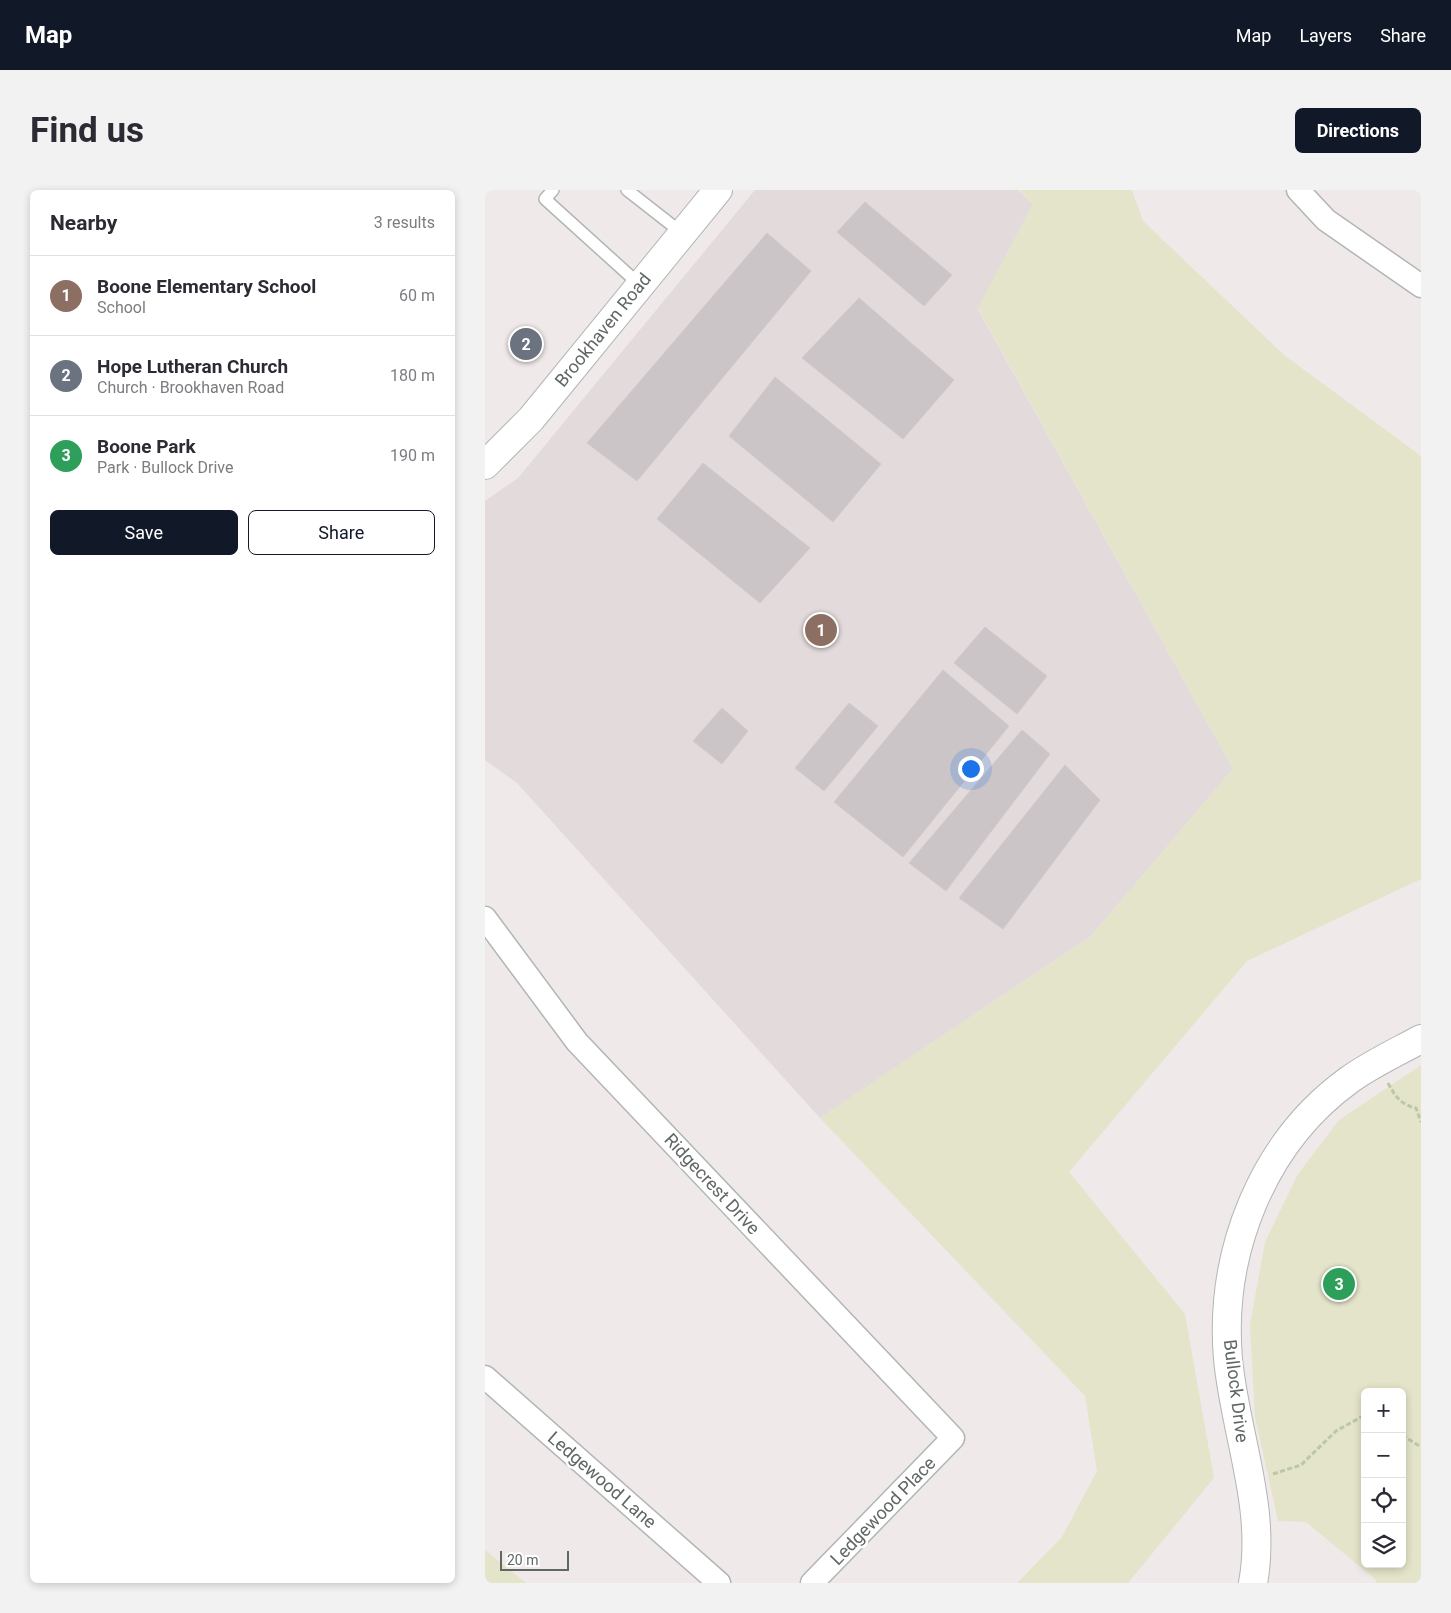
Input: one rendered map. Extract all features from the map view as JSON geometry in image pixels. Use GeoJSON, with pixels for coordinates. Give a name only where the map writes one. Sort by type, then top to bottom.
{"type":"FeatureCollection","features":[{"type":"Feature","properties":{"kind":"street","name":"Brookhaven Road"},"geometry":{"type":"LineString","coordinates":[[485,465],[531,419],[717,190]]}},
{"type":"Feature","properties":{"kind":"street"},"geometry":{"type":"LineString","coordinates":[[1298,190],[1326,220],[1421,286]]}},
{"type":"Feature","properties":{"kind":"street","name":"Ridgecrest Drive"},"geometry":{"type":"LineString","coordinates":[[485,918],[577,1042],[953,1438]]}},
{"type":"Feature","properties":{"kind":"street","name":"Bullock Drive"},"geometry":{"type":"LineString","coordinates":[[1253,1583],[1256,1525],[1228,1358],[1229,1290],[1242,1229],[1267,1173],[1303,1122],[1349,1080],[1421,1039]]}},
{"type":"Feature","properties":{"kind":"street","name":"Ledgewood Lane"},"geometry":{"type":"LineString","coordinates":[[485,1377],[719,1583]]}},
{"type":"Feature","properties":{"kind":"street","name":"Ledgewood Place"},"geometry":{"type":"LineString","coordinates":[[812,1583],[953,1438]]}},
{"type":"Feature","properties":{"kind":"lane"},"geometry":{"type":"LineString","coordinates":[[553,190],[545,199],[640,285]]}},
{"type":"Feature","properties":{"kind":"lane"},"geometry":{"type":"LineString","coordinates":[[627,190],[682,233]]}},
{"type":"Feature","properties":{"kind":"path"},"geometry":{"type":"LineString","coordinates":[[1378,1062],[1395,1096],[1406,1106],[1415,1108],[1421,1122]]}},
{"type":"Feature","properties":{"kind":"path"},"geometry":{"type":"LineString","coordinates":[[1248,1476],[1278,1473],[1301,1464],[1335,1431],[1361,1417]]}},
{"type":"Feature","properties":{"kind":"path"},"geometry":{"type":"LineString","coordinates":[[1406,1438],[1421,1447]]}},
{"type":"Feature","properties":{"kind":"shaded area"},"geometry":{"type":"Polygon","coordinates":[[[755,190],[1018,190],[1033,204],[978,309],[1233,769],[1090,937],[820,1118],[517,783],[485,760],[485,501],[518,478],[755,190]]]}},
{"type":"Feature","properties":{"kind":"green space"},"geometry":{"type":"Polygon","coordinates":[[[1019,190],[1132,190],[1143,221],[1284,355],[1421,456],[1421,879],[1247,961],[1069,1172],[1185,1314],[1214,1478],[1128,1583],[1017,1583],[1062,1537],[1097,1471],[1085,1396],[820,1118],[1090,937],[1233,769],[978,308],[1033,204],[1019,190]]]}},
{"type":"Feature","properties":{"kind":"green space"},"geometry":{"type":"Polygon","coordinates":[[[1421,1065],[1421,1583],[1377,1583],[1362,1568],[1406,1568],[1406,1388],[1361,1388],[1361,1567],[1306,1522],[1278,1521],[1255,1417],[1250,1325],[1265,1242],[1298,1174],[1339,1120],[1421,1065]]]}},
{"type":"Feature","properties":{"kind":"green space"},"geometry":{"type":"Polygon","coordinates":[[[485,1550],[526,1583],[485,1583],[485,1550]]]}},
{"type":"Feature","properties":{"kind":"building"},"geometry":{"type":"Polygon","coordinates":[[[865,202],[952,275],[924,306],[837,232],[865,202]]]}},
{"type":"Feature","properties":{"kind":"building"},"geometry":{"type":"Polygon","coordinates":[[[767,233],[811,271],[637,481],[587,443],[767,233]]]}},
{"type":"Feature","properties":{"kind":"building"},"geometry":{"type":"Polygon","coordinates":[[[859,298],[954,380],[903,439],[802,358],[859,298]]]}},
{"type":"Feature","properties":{"kind":"building"},"geometry":{"type":"Polygon","coordinates":[[[775,377],[881,464],[833,522],[729,436],[775,377]]]}},
{"type":"Feature","properties":{"kind":"building"},"geometry":{"type":"Polygon","coordinates":[[[703,463],[810,548],[760,603],[657,519],[703,463]]]}},
{"type":"Feature","properties":{"kind":"building"},"geometry":{"type":"Polygon","coordinates":[[[985,627],[1047,676],[1017,714],[954,663],[985,627]]]}},
{"type":"Feature","properties":{"kind":"building"},"geometry":{"type":"Polygon","coordinates":[[[943,670],[1009,726],[903,857],[834,802],[943,670]]]}},
{"type":"Feature","properties":{"kind":"building"},"geometry":{"type":"Polygon","coordinates":[[[849,703],[878,726],[824,791],[795,768],[849,703]]]}},
{"type":"Feature","properties":{"kind":"building"},"geometry":{"type":"Polygon","coordinates":[[[722,708],[748,731],[722,764],[693,741],[722,708]]]}},
{"type":"Feature","properties":{"kind":"building"},"geometry":{"type":"Polygon","coordinates":[[[1022,730],[1050,754],[946,891],[909,863],[1022,730]]]}},
{"type":"Feature","properties":{"kind":"building"},"geometry":{"type":"Polygon","coordinates":[[[1065,765],[1100,800],[1003,929],[959,898],[1065,765]]]}},
{"type":"Feature","properties":{"kind":"place","name":"Hope Lutheran Church"},"geometry":{"type":"Point","coordinates":[526,344]}},
{"type":"Feature","properties":{"kind":"place","name":"Boone Elementary School"},"geometry":{"type":"Point","coordinates":[821,630]}},
{"type":"Feature","properties":{"kind":"place","name":"Boone Park"},"geometry":{"type":"Point","coordinates":[1339,1284]}}]}
